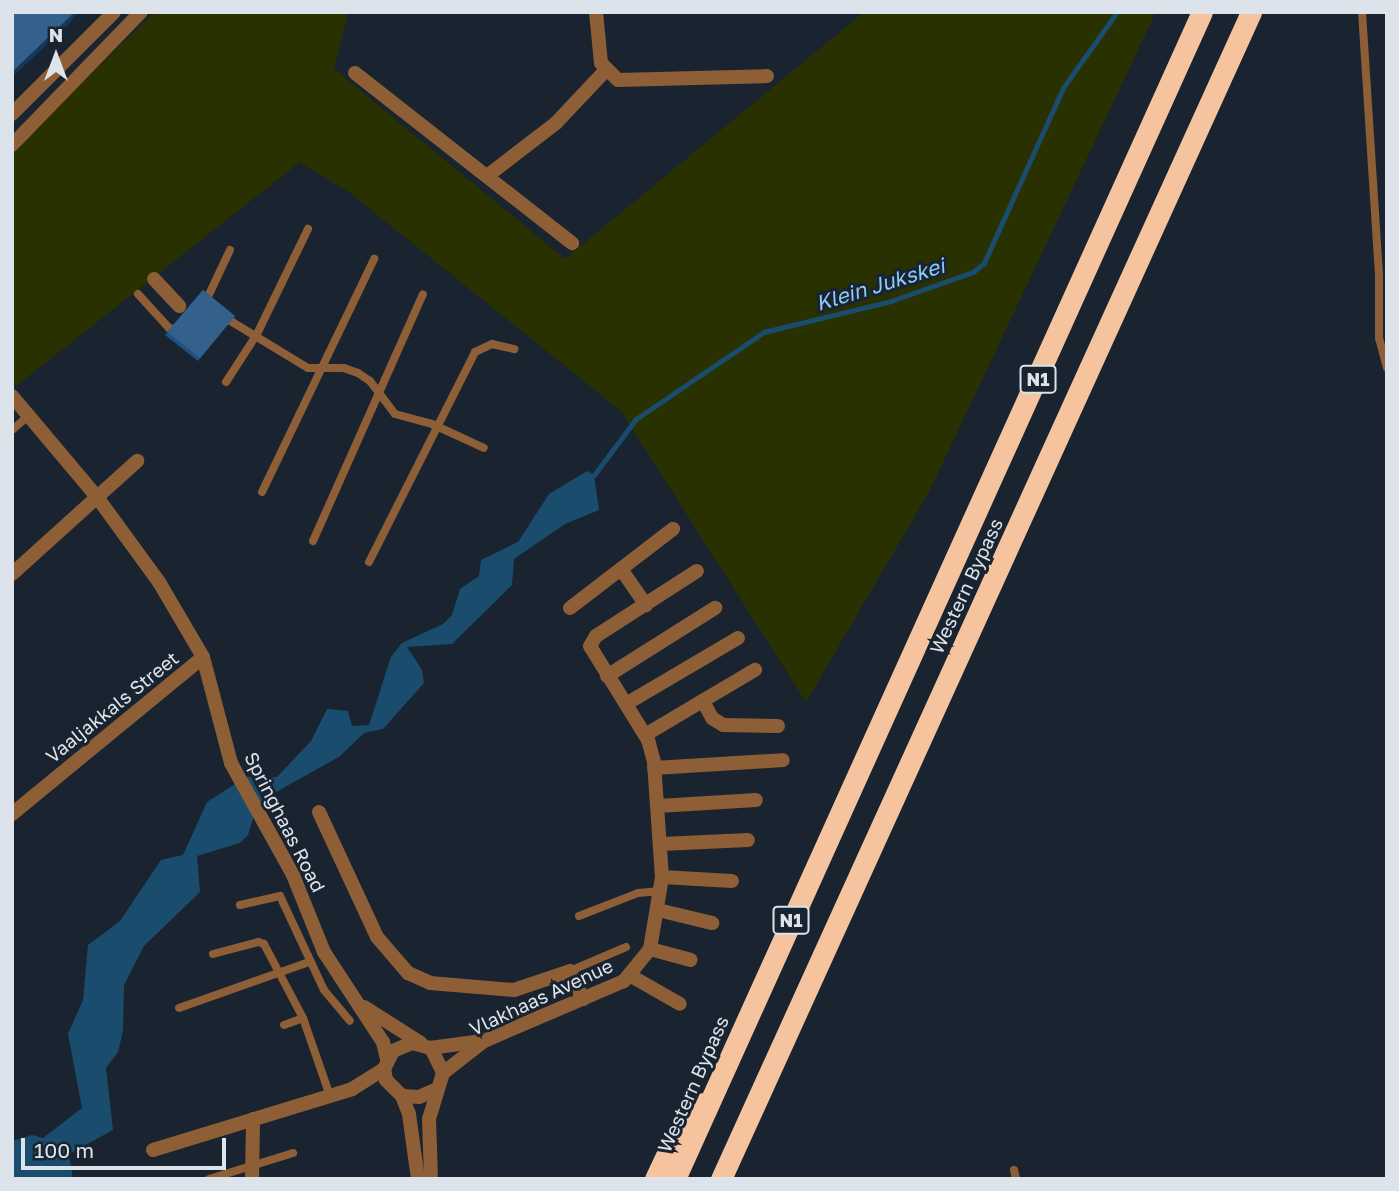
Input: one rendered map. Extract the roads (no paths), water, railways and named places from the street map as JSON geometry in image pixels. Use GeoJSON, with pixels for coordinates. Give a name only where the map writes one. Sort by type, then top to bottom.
{"type":"FeatureCollection","features":[{"type":"Feature","properties":{"kind":"highway","name":"Western Bypass"},"geometry":{"type":"LineString","coordinates":[[675,1179],[1202,12]]}},
{"type":"Feature","properties":{"kind":"highway","name":"Western Bypass"},"geometry":{"type":"LineString","coordinates":[[721,1179],[1251,12]]}},
{"type":"Feature","properties":{"kind":"highway"},"geometry":{"type":"LineString","coordinates":[[729,1179],[768,1075]]}},
{"type":"Feature","properties":{"kind":"highway"},"geometry":{"type":"LineString","coordinates":[[655,1179],[677,1132],[713,1095]]}},
{"type":"Feature","properties":{"kind":"street"},"geometry":{"type":"LineString","coordinates":[[12,114],[114,12]]}},
{"type":"Feature","properties":{"kind":"street"},"geometry":{"type":"LineString","coordinates":[[12,145],[141,12]]}},
{"type":"Feature","properties":{"kind":"street"},"geometry":{"type":"LineString","coordinates":[[596,12],[598,52],[605,71],[629,82],[767,76]]}},
{"type":"Feature","properties":{"kind":"street"},"geometry":{"type":"LineString","coordinates":[[487,176],[556,123],[605,71]]}},
{"type":"Feature","properties":{"kind":"street"},"geometry":{"type":"LineString","coordinates":[[355,73],[572,243]]}},
{"type":"Feature","properties":{"kind":"street"},"geometry":{"type":"LineString","coordinates":[[154,279],[179,306]]}},
{"type":"Feature","properties":{"kind":"street","name":"Springhaas Road"},"geometry":{"type":"LineString","coordinates":[[12,396],[97,497],[159,582],[204,657],[231,764],[293,875],[324,952],[383,1042],[386,1064]]}},
{"type":"Feature","properties":{"kind":"street"},"geometry":{"type":"LineString","coordinates":[[12,574],[137,461]]}},
{"type":"Feature","properties":{"kind":"street"},"geometry":{"type":"LineString","coordinates":[[570,608],[673,529]]}},
{"type":"Feature","properties":{"kind":"street"},"geometry":{"type":"LineString","coordinates":[[621,569],[646,605],[697,571]]}},
{"type":"Feature","properties":{"kind":"street","name":"Vlakhaas Avenue"},"geometry":{"type":"LineString","coordinates":[[431,1179],[428,1142],[435,1090],[443,1073],[484,1041],[631,976],[650,948],[661,884],[661,844],[654,768],[645,734],[592,650],[596,636],[646,605]]}},
{"type":"Feature","properties":{"kind":"street"},"geometry":{"type":"LineString","coordinates":[[607,676],[715,608]]}},
{"type":"Feature","properties":{"kind":"street"},"geometry":{"type":"LineString","coordinates":[[626,704],[738,638]]}},
{"type":"Feature","properties":{"kind":"street","name":"Vaaljakkals Street"},"geometry":{"type":"LineString","coordinates":[[12,814],[204,657]]}},
{"type":"Feature","properties":{"kind":"street"},"geometry":{"type":"LineString","coordinates":[[645,734],[755,670]]}},
{"type":"Feature","properties":{"kind":"street"},"geometry":{"type":"LineString","coordinates":[[703,701],[712,718],[723,725],[778,726]]}},
{"type":"Feature","properties":{"kind":"street"},"geometry":{"type":"LineString","coordinates":[[654,768],[783,760]]}},
{"type":"Feature","properties":{"kind":"street"},"geometry":{"type":"LineString","coordinates":[[658,806],[756,800]]}},
{"type":"Feature","properties":{"kind":"street"},"geometry":{"type":"LineString","coordinates":[[319,812],[377,937],[408,972],[430,983],[514,990],[570,971],[583,999]]}},
{"type":"Feature","properties":{"kind":"street"},"geometry":{"type":"LineString","coordinates":[[661,844],[748,840]]}},
{"type":"Feature","properties":{"kind":"street"},"geometry":{"type":"LineString","coordinates":[[661,884],[732,881]]}},
{"type":"Feature","properties":{"kind":"street"},"geometry":{"type":"LineString","coordinates":[[658,910],[712,923]]}},
{"type":"Feature","properties":{"kind":"street"},"geometry":{"type":"LineString","coordinates":[[650,948],[691,960]]}},
{"type":"Feature","properties":{"kind":"street"},"geometry":{"type":"LineString","coordinates":[[631,976],[680,1004]]}},
{"type":"Feature","properties":{"kind":"street"},"geometry":{"type":"LineString","coordinates":[[357,1002],[426,1046],[443,1073]]}},
{"type":"Feature","properties":{"kind":"street"},"geometry":{"type":"LineString","coordinates":[[153,1150],[352,1089],[386,1064],[402,1045],[426,1046],[484,1041]]}},
{"type":"Feature","properties":{"kind":"street"},"geometry":{"type":"LineString","coordinates":[[386,1064],[397,1093],[418,1178]]}},
{"type":"Feature","properties":{"kind":"street"},"geometry":{"type":"LineString","coordinates":[[352,1089],[419,1097],[435,1090]]}},
{"type":"Feature","properties":{"kind":"street"},"geometry":{"type":"LineString","coordinates":[[252,1179],[253,1119]]}},
{"type":"Feature","properties":{"kind":"lane"},"geometry":{"type":"LineString","coordinates":[[1362,12],[1379,276],[1379,338],[1387,368]]}},
{"type":"Feature","properties":{"kind":"lane"},"geometry":{"type":"LineString","coordinates":[[226,382],[257,334],[308,229]]}},
{"type":"Feature","properties":{"kind":"lane"},"geometry":{"type":"LineString","coordinates":[[197,316],[230,250]]}},
{"type":"Feature","properties":{"kind":"lane"},"geometry":{"type":"LineString","coordinates":[[262,492],[324,368],[374,259]]}},
{"type":"Feature","properties":{"kind":"lane"},"geometry":{"type":"LineString","coordinates":[[138,294],[175,330],[190,327],[179,306]]}},
{"type":"Feature","properties":{"kind":"lane"},"geometry":{"type":"LineString","coordinates":[[313,541],[423,294]]}},
{"type":"Feature","properties":{"kind":"lane"},"geometry":{"type":"LineString","coordinates":[[204,306],[257,334],[308,368],[344,368],[358,373],[379,393],[395,414],[437,426],[484,448]]}},
{"type":"Feature","properties":{"kind":"lane"},"geometry":{"type":"LineString","coordinates":[[369,562],[478,347],[492,344],[514,349]]}},
{"type":"Feature","properties":{"kind":"lane"},"geometry":{"type":"LineString","coordinates":[[12,430],[29,416]]}},
{"type":"Feature","properties":{"kind":"lane"},"geometry":{"type":"LineString","coordinates":[[579,916],[661,884]]}},
{"type":"Feature","properties":{"kind":"lane"},"geometry":{"type":"LineString","coordinates":[[240,905],[280,896],[324,990],[350,1021]]}},
{"type":"Feature","properties":{"kind":"lane"},"geometry":{"type":"LineString","coordinates":[[214,954],[262,943],[303,1018],[330,1096]]}},
{"type":"Feature","properties":{"kind":"lane"},"geometry":{"type":"LineString","coordinates":[[570,971],[626,947]]}},
{"type":"Feature","properties":{"kind":"lane"},"geometry":{"type":"LineString","coordinates":[[179,1008],[309,962]]}},
{"type":"Feature","properties":{"kind":"lane"},"geometry":{"type":"LineString","coordinates":[[284,1025],[303,1018]]}},
{"type":"Feature","properties":{"kind":"lane"},"geometry":{"type":"LineString","coordinates":[[209,1179],[293,1153]]}},
{"type":"Feature","properties":{"kind":"water"},"geometry":{"type":"Polygon","coordinates":[[[587,471],[594,475],[599,510],[565,524],[514,559],[512,585],[452,644],[407,647],[422,670],[424,683],[383,729],[364,733],[339,757],[276,792],[257,807],[248,835],[240,843],[197,856],[200,892],[144,946],[124,985],[123,1031],[118,1052],[106,1068],[113,1130],[69,1154],[73,1179],[12,1179],[12,1141],[32,1135],[43,1138],[82,1108],[68,1034],[83,1000],[88,945],[120,921],[161,860],[183,855],[207,802],[246,777],[277,777],[311,741],[327,709],[348,711],[352,726],[369,725],[391,657],[402,643],[443,624],[452,615],[460,589],[479,576],[481,560],[518,542],[549,494],[587,471]]]}},
{"type":"Feature","properties":{"kind":"waterway","name":"Klein Jukskei"},"geometry":{"type":"LineString","coordinates":[[594,475],[636,419],[764,332],[891,301],[973,272],[984,263],[1063,88],[1117,12]]}}]}
